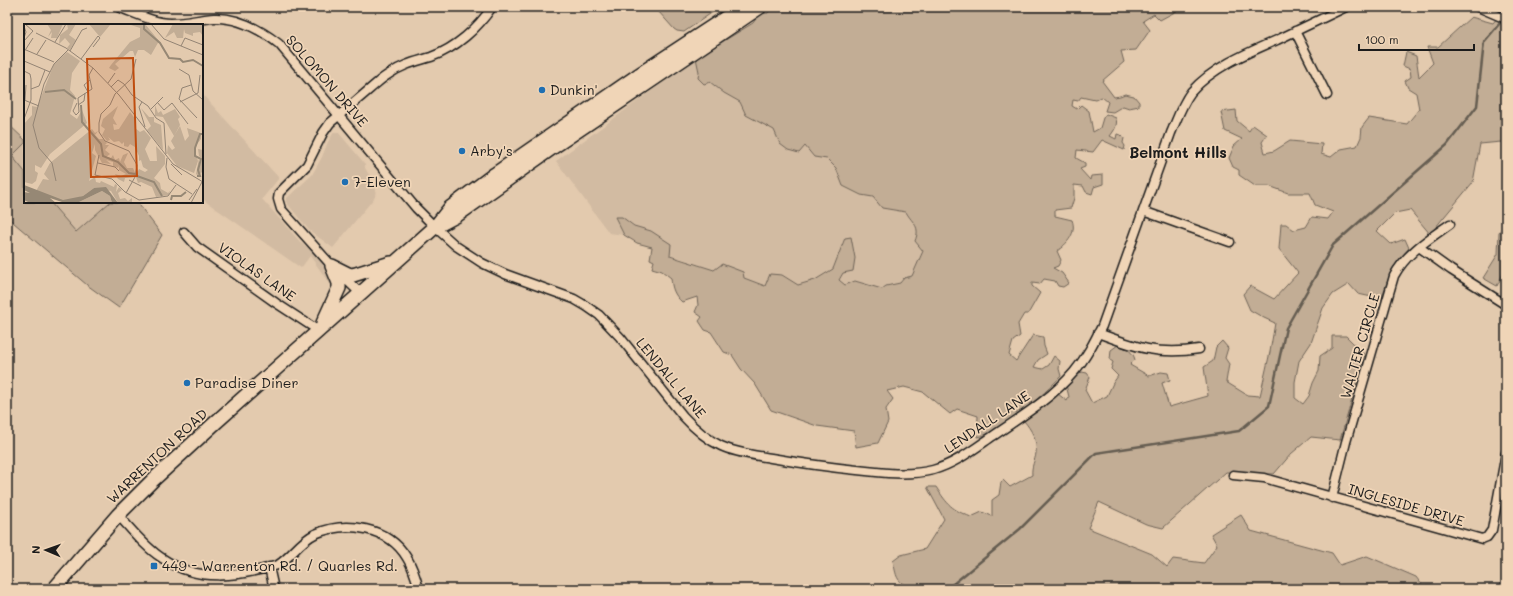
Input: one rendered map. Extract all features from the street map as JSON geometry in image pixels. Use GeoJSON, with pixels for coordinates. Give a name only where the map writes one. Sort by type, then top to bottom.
{"type":"FeatureCollection","features":[{"type":"Feature","properties":{"kind":"main road","name":"WARRENTON ROAD"},"geometry":{"type":"LineString","coordinates":[[54,589],[118,515],[176,458],[435,227],[450,208],[472,190],[637,76],[742,7]]}},
{"type":"Feature","properties":{"kind":"main road","name":"WARRENTON ROAD"},"geometry":{"type":"LineString","coordinates":[[435,227],[456,216],[558,144],[760,7]]}},
{"type":"Feature","properties":{"kind":"main road"},"geometry":{"type":"LineString","coordinates":[[332,266],[353,275],[396,262]]}},
{"type":"Feature","properties":{"kind":"main road"},"geometry":{"type":"LineString","coordinates":[[320,330],[339,288],[339,283],[332,266]]}},
{"type":"Feature","properties":{"kind":"street","name":"SOLOMON DRIVE"},"geometry":{"type":"LineString","coordinates":[[118,7],[156,21],[171,23],[214,18],[230,19],[268,35],[279,44],[340,115],[416,208],[435,227]]}},
{"type":"Feature","properties":{"kind":"street"},"geometry":{"type":"LineString","coordinates":[[360,293],[332,266],[280,209],[278,199],[279,193],[300,174],[307,165],[323,133],[330,123],[387,75],[405,65],[431,57],[446,50],[465,37],[478,25],[492,7]]}},
{"type":"Feature","properties":{"kind":"street","name":"LENDALL LANE"},"geometry":{"type":"LineString","coordinates":[[435,227],[456,246],[482,264],[574,299],[599,316],[620,337],[683,416],[693,427],[713,442],[736,451],[804,464],[876,472],[900,473],[933,470],[948,465],[961,457],[1051,394],[1077,368],[1091,348],[1098,333],[1179,112],[1191,93],[1209,76],[1227,64],[1346,7]]}},
{"type":"Feature","properties":{"kind":"street"},"geometry":{"type":"LineString","coordinates":[[1478,7],[1506,19]]}},
{"type":"Feature","properties":{"kind":"street"},"geometry":{"type":"LineString","coordinates":[[1295,31],[1327,94]]}},
{"type":"Feature","properties":{"kind":"street"},"geometry":{"type":"LineString","coordinates":[[1143,211],[1230,242]]}},
{"type":"Feature","properties":{"kind":"street","name":"WALTER CIRCLE"},"geometry":{"type":"LineString","coordinates":[[1332,498],[1346,442],[1394,276],[1404,260],[1450,224]]}},
{"type":"Feature","properties":{"kind":"street","name":"VIOLAS LANE"},"geometry":{"type":"LineString","coordinates":[[184,232],[197,247],[276,303],[320,330]]}},
{"type":"Feature","properties":{"kind":"street"},"geometry":{"type":"LineString","coordinates":[[1419,247],[1451,270],[1506,305]]}},
{"type":"Feature","properties":{"kind":"street"},"geometry":{"type":"LineString","coordinates":[[1098,333],[1148,350],[1169,352],[1199,349]]}},
{"type":"Feature","properties":{"kind":"street","name":"INGLESIDE DRIVE"},"geometry":{"type":"LineString","coordinates":[[1233,475],[1264,478],[1482,539],[1487,537],[1492,530],[1506,453]]}},
{"type":"Feature","properties":{"kind":"street"},"geometry":{"type":"LineString","coordinates":[[118,515],[150,549],[161,558],[186,571],[203,575],[223,576],[269,567],[285,560],[300,544],[316,534],[339,527],[361,528],[383,535],[400,547],[412,566],[419,589]]}},
{"type":"Feature","properties":{"kind":"street"},"geometry":{"type":"LineString","coordinates":[[269,567],[274,589]]}},
{"type":"Feature","properties":{"kind":"shaded area"},"geometry":{"type":"Polygon","coordinates":[[[652,7],[720,7],[684,32],[674,29],[658,11],[652,7]]]}},
{"type":"Feature","properties":{"kind":"shaded area"},"geometry":{"type":"Polygon","coordinates":[[[771,7],[1184,7],[1160,20],[1154,14],[1143,21],[1150,30],[1136,50],[1121,51],[1124,62],[1102,81],[1114,97],[1125,94],[1134,96],[1139,102],[1139,106],[1129,108],[1123,106],[1113,112],[1105,111],[1108,102],[1102,97],[1095,100],[1081,97],[1078,101],[1073,100],[1072,106],[1077,109],[1081,105],[1089,111],[1093,132],[1100,128],[1106,114],[1116,118],[1116,125],[1110,136],[1116,139],[1117,134],[1124,138],[1124,150],[1102,140],[1093,152],[1077,150],[1076,158],[1085,163],[1085,167],[1080,169],[1090,180],[1091,176],[1103,175],[1103,184],[1094,187],[1092,194],[1086,192],[1083,186],[1074,185],[1074,198],[1071,208],[1055,210],[1055,216],[1072,220],[1073,225],[1070,238],[1057,251],[1061,260],[1058,266],[1053,268],[1062,273],[1069,283],[1063,287],[1058,286],[1055,281],[1044,279],[1040,284],[1032,283],[1032,286],[1040,293],[1028,314],[1024,314],[1018,324],[1020,336],[1013,341],[1009,355],[1016,361],[1033,335],[1043,337],[1047,354],[1038,360],[1034,367],[1043,369],[1049,365],[1054,356],[1060,361],[1059,369],[1061,376],[1021,412],[986,435],[977,437],[978,416],[957,409],[950,414],[923,392],[904,387],[887,391],[893,399],[886,409],[888,422],[878,443],[856,447],[854,431],[817,426],[771,410],[755,384],[741,369],[732,355],[724,352],[711,332],[705,330],[699,321],[702,317],[695,312],[698,305],[697,297],[682,302],[674,291],[671,278],[662,271],[652,268],[654,261],[650,259],[652,247],[637,243],[624,235],[615,217],[622,217],[634,226],[651,231],[671,244],[670,256],[714,270],[722,264],[743,272],[744,278],[765,286],[770,274],[782,275],[798,285],[815,280],[833,269],[845,238],[851,237],[855,258],[853,271],[843,273],[839,280],[845,285],[855,281],[882,289],[886,286],[900,283],[904,278],[912,276],[923,251],[915,241],[917,236],[917,228],[906,212],[882,208],[873,197],[861,195],[843,186],[836,168],[827,159],[814,157],[805,146],[799,153],[788,150],[780,144],[774,130],[746,115],[740,102],[724,93],[710,82],[704,84],[698,78],[699,72],[696,58],[753,23],[759,14],[768,13],[771,7]]]}},
{"type":"Feature","properties":{"kind":"shaded area"},"geometry":{"type":"Polygon","coordinates":[[[1492,7],[1506,7],[1506,147],[1501,142],[1480,144],[1473,182],[1430,234],[1410,210],[1395,213],[1377,231],[1391,244],[1405,239],[1409,248],[1392,269],[1381,299],[1358,294],[1349,284],[1333,294],[1323,308],[1311,343],[1299,361],[1295,382],[1295,398],[1303,404],[1309,396],[1319,371],[1320,356],[1332,348],[1332,336],[1346,336],[1365,355],[1340,440],[1311,437],[1291,454],[1274,474],[1226,472],[1163,528],[1146,524],[1099,502],[1088,528],[1152,554],[1167,567],[1173,559],[1204,563],[1217,545],[1211,534],[1241,515],[1251,531],[1332,553],[1340,565],[1367,556],[1416,577],[1425,589],[911,589],[899,580],[896,575],[893,561],[901,555],[925,549],[944,519],[927,487],[936,487],[950,506],[964,514],[971,517],[982,512],[992,516],[992,500],[999,495],[1001,482],[1003,480],[1010,487],[1032,475],[1036,444],[1031,431],[1024,421],[1058,394],[1067,401],[1069,397],[1066,385],[1082,372],[1087,373],[1090,377],[1085,390],[1092,403],[1107,396],[1118,376],[1111,369],[1113,362],[1110,360],[1111,350],[1118,345],[1127,349],[1133,354],[1135,360],[1130,365],[1149,376],[1161,372],[1168,373],[1170,380],[1162,383],[1169,407],[1208,396],[1204,367],[1213,361],[1216,347],[1222,341],[1228,348],[1225,358],[1229,364],[1226,382],[1247,395],[1260,396],[1275,323],[1250,310],[1243,294],[1250,286],[1274,299],[1298,273],[1279,249],[1281,224],[1286,224],[1294,230],[1306,227],[1312,217],[1328,219],[1333,212],[1315,205],[1310,193],[1288,193],[1269,186],[1255,186],[1239,175],[1239,170],[1233,167],[1229,158],[1234,146],[1242,139],[1225,131],[1221,112],[1236,110],[1237,121],[1249,131],[1253,125],[1267,135],[1262,142],[1265,153],[1274,151],[1290,141],[1322,144],[1321,154],[1331,157],[1341,149],[1357,146],[1361,137],[1362,127],[1369,118],[1407,124],[1419,109],[1416,93],[1408,88],[1405,81],[1411,77],[1410,69],[1403,66],[1406,52],[1416,56],[1419,77],[1433,63],[1427,47],[1438,47],[1471,17],[1493,23],[1502,12],[1492,7]]]}},
{"type":"Feature","properties":{"kind":"shaded area"},"geometry":{"type":"Polygon","coordinates":[[[696,58],[699,72],[724,93],[740,102],[746,115],[774,130],[780,143],[805,146],[814,157],[826,159],[836,168],[843,186],[861,195],[873,197],[882,208],[906,212],[917,228],[918,232],[915,241],[923,251],[912,276],[904,278],[900,283],[886,286],[882,289],[855,281],[845,285],[839,281],[843,273],[845,238],[833,269],[815,280],[798,285],[782,275],[765,286],[670,255],[651,231],[634,226],[622,217],[615,217],[624,235],[609,233],[556,161],[696,58]]]}},
{"type":"Feature","properties":{"kind":"shaded area"},"geometry":{"type":"Polygon","coordinates":[[[203,95],[279,178],[262,199],[302,244],[341,265],[330,284],[310,256],[301,268],[203,200],[203,95]]]}},
{"type":"Feature","properties":{"kind":"shaded area"},"geometry":{"type":"Polygon","coordinates":[[[7,123],[24,139],[24,144],[12,156],[24,171],[24,203],[51,203],[76,232],[109,203],[138,203],[162,235],[119,308],[87,285],[7,217],[7,123]]]}},
{"type":"Feature","properties":{"kind":"shaded area"},"geometry":{"type":"Polygon","coordinates":[[[334,132],[338,132],[365,164],[365,168],[376,187],[375,197],[333,248],[309,230],[286,202],[286,199],[312,175],[334,132]]]}},
{"type":"Feature","properties":{"kind":"shaded area"},"geometry":{"type":"Polygon","coordinates":[[[24,144],[24,171],[12,156],[24,144]]]}},
{"type":"Feature","properties":{"kind":"shaded area"},"geometry":{"type":"Polygon","coordinates":[[[51,203],[109,203],[76,232],[51,203]]]}},
{"type":"Feature","properties":{"kind":"shaded area"},"geometry":{"type":"Polygon","coordinates":[[[1506,223],[1506,268],[1497,286],[1483,278],[1498,254],[1499,232],[1506,223]]]}},
{"type":"Feature","properties":{"kind":"waterway"},"geometry":{"type":"LineString","coordinates":[[947,589],[1020,529],[1096,453],[1239,431],[1269,406],[1286,328],[1333,245],[1447,145],[1477,106],[1484,42],[1500,23]]}},
{"type":"Feature","properties":{"kind":"place","name":"Dunkin'"},"geometry":{"type":"Point","coordinates":[542,90]}},
{"type":"Feature","properties":{"kind":"place","name":"Arby's"},"geometry":{"type":"Point","coordinates":[462,151]}},
{"type":"Feature","properties":{"kind":"place","name":"7-Eleven"},"geometry":{"type":"Point","coordinates":[345,182]}},
{"type":"Feature","properties":{"kind":"place","name":"Paradise Diner"},"geometry":{"type":"Point","coordinates":[187,383]}},
{"type":"Feature","properties":{"kind":"place","name":"449 - Warrenton Rd. / Quarles Rd."},"geometry":{"type":"Point","coordinates":[154,566]}},
{"type":"Feature","properties":{"kind":"district","name":"Belmont Hills"},"geometry":{"type":"Point","coordinates":[1178,153]}}]}
